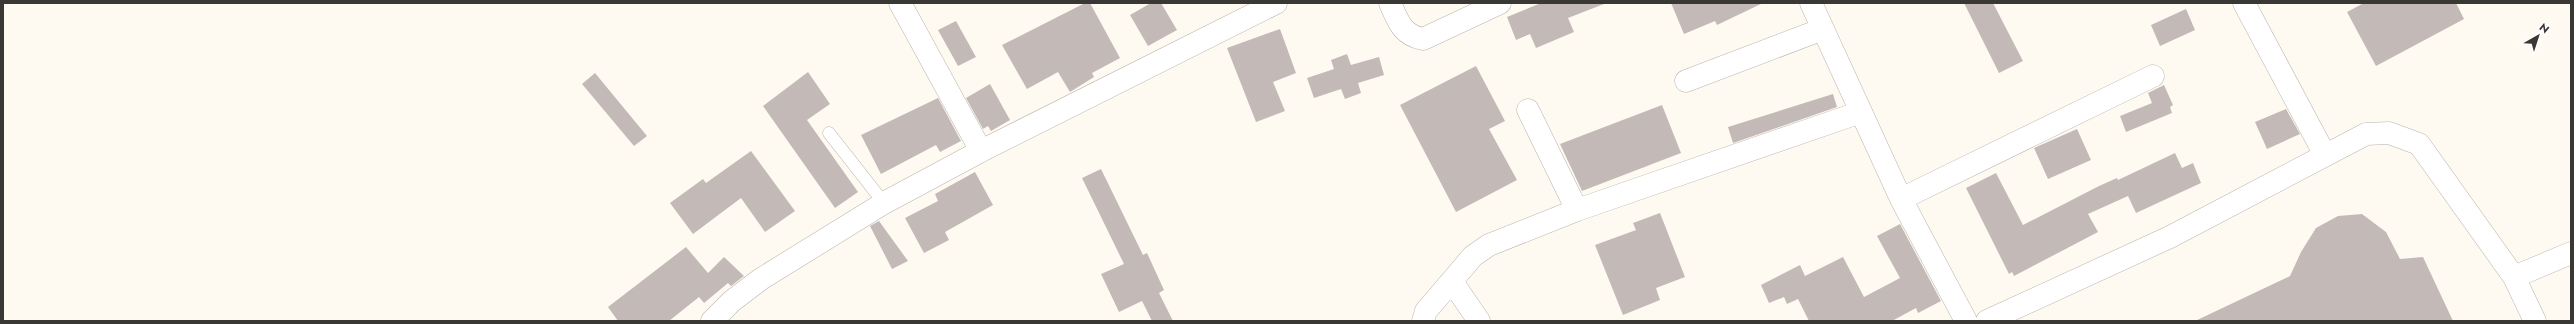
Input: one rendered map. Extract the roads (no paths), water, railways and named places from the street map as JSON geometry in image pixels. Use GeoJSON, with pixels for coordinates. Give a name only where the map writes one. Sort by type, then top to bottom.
{"type":"FeatureCollection","features":[{"type":"Feature","properties":{"kind":"street"},"geometry":{"type":"LineString","coordinates":[[900,3],[981,151]]}},
{"type":"Feature","properties":{"kind":"street"},"geometry":{"type":"LineString","coordinates":[[712,321],[732,301],[761,279],[884,204],[981,151],[1276,3]]}},
{"type":"Feature","properties":{"kind":"street"},"geometry":{"type":"LineString","coordinates":[[1390,3],[1403,30],[1413,37],[1423,39],[1500,3]]}},
{"type":"Feature","properties":{"kind":"street"},"geometry":{"type":"LineString","coordinates":[[1811,3],[1901,199],[1966,321]]}},
{"type":"Feature","properties":{"kind":"street"},"geometry":{"type":"LineString","coordinates":[[2244,3],[2325,155]]}},
{"type":"Feature","properties":{"kind":"street"},"geometry":{"type":"LineString","coordinates":[[1686,81],[1823,29]]}},
{"type":"Feature","properties":{"kind":"street"},"geometry":{"type":"LineString","coordinates":[[1901,199],[2153,76]]}},
{"type":"Feature","properties":{"kind":"street"},"geometry":{"type":"LineString","coordinates":[[1528,110],[1577,210]]}},
{"type":"Feature","properties":{"kind":"street"},"geometry":{"type":"LineString","coordinates":[[1423,321],[1426,311],[1474,256],[1489,245],[1577,210],[1861,112]]}},
{"type":"Feature","properties":{"kind":"street"},"geometry":{"type":"LineString","coordinates":[[1987,321],[2170,237],[2366,134],[2389,133],[2419,144],[2514,277],[2535,321]]}},
{"type":"Feature","properties":{"kind":"street"},"geometry":{"type":"LineString","coordinates":[[2514,277],[2571,253]]}},
{"type":"Feature","properties":{"kind":"street"},"geometry":{"type":"LineString","coordinates":[[1452,283],[1479,321]]}},
{"type":"Feature","properties":{"kind":"lane"},"geometry":{"type":"LineString","coordinates":[[830,133],[884,204]]}}]}
